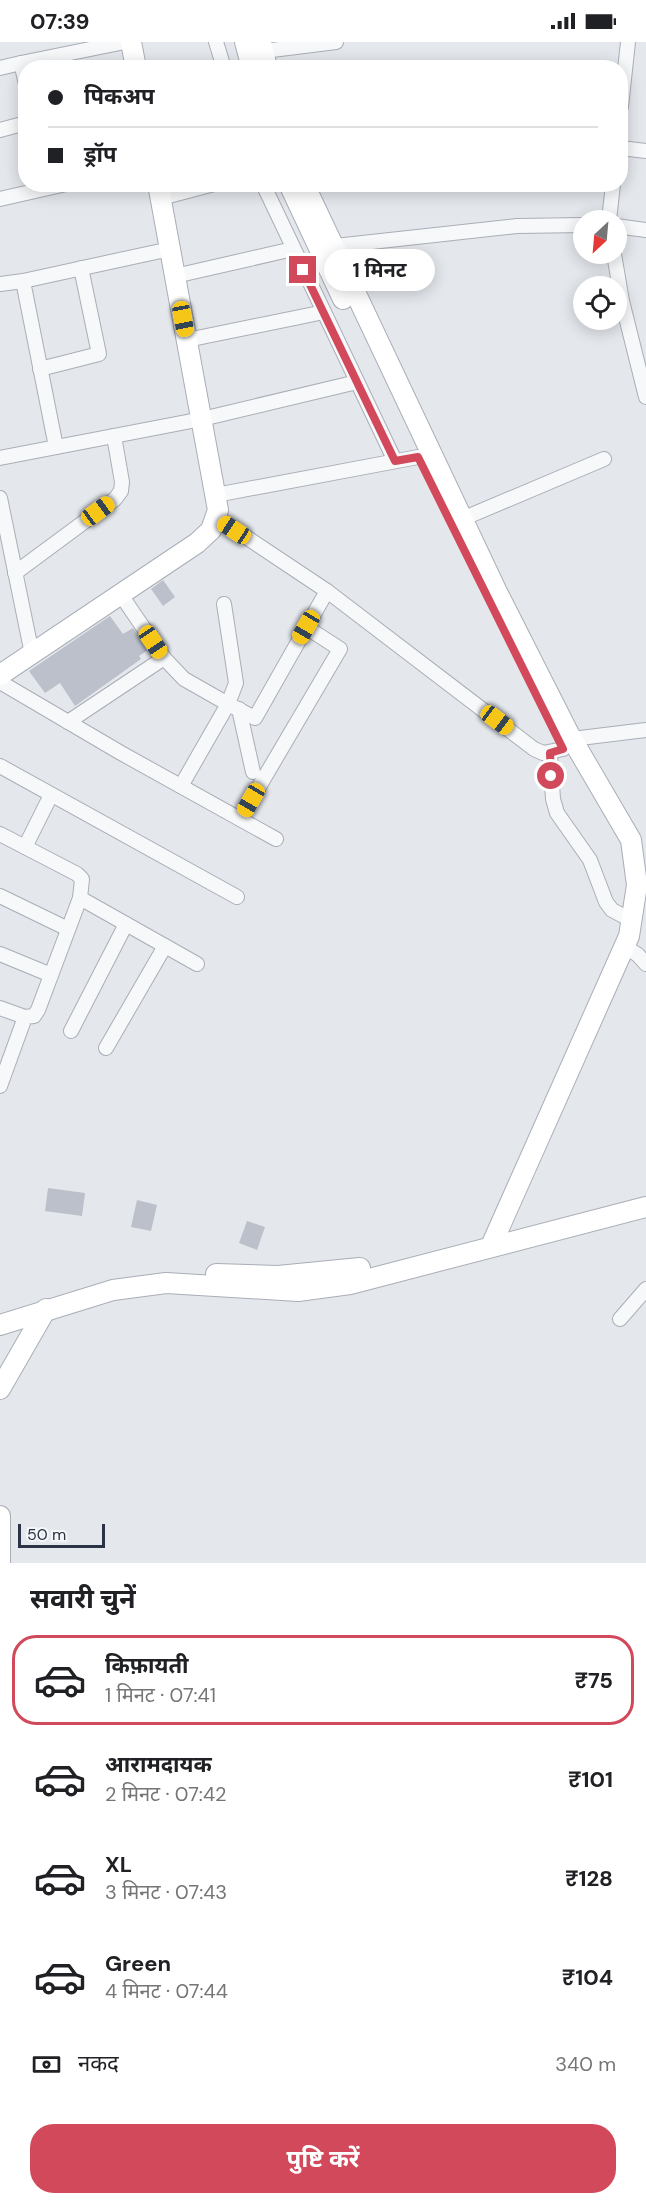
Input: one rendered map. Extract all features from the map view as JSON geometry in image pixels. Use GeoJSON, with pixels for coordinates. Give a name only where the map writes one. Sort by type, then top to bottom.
{"type":"FeatureCollection","features":[{"type":"Feature","properties":{"kind":"main road"},"geometry":{"type":"LineString","coordinates":[[131,42],[134,60]]}},
{"type":"Feature","properties":{"kind":"main road"},"geometry":{"type":"LineString","coordinates":[[245,42],[261,57]]}},
{"type":"Feature","properties":{"kind":"main road"},"geometry":{"type":"LineString","coordinates":[[0,675],[197,543],[211,530],[216,517],[218,510],[216,495],[159,192]]}},
{"type":"Feature","properties":{"kind":"main road"},"geometry":{"type":"LineString","coordinates":[[294,192],[326,247],[462,519],[562,747]]}},
{"type":"Feature","properties":{"kind":"main road"},"geometry":{"type":"LineString","coordinates":[[307,192],[326,247],[418,457],[562,747],[622,840],[637,885],[624,946],[494,1239]]}},
{"type":"Feature","properties":{"kind":"main road"},"geometry":{"type":"LineString","coordinates":[[0,1325],[113,1290],[166,1282],[298,1291],[340,1285],[646,1193]]}},
{"type":"Feature","properties":{"kind":"main road"},"geometry":{"type":"LineString","coordinates":[[0,1314],[129,1276],[223,1274],[278,1276],[338,1272],[646,1207]]}},
{"type":"Feature","properties":{"kind":"main road"},"geometry":{"type":"LineString","coordinates":[[0,1389],[46,1309]]}},
{"type":"Feature","properties":{"kind":"main road"},"geometry":{"type":"LineString","coordinates":[[0,1516],[0,1563]]}},
{"type":"Feature","properties":{"kind":"street"},"geometry":{"type":"LineString","coordinates":[[36,60],[125,42]]}},
{"type":"Feature","properties":{"kind":"street"},"geometry":{"type":"LineString","coordinates":[[216,42],[222,60]]}},
{"type":"Feature","properties":{"kind":"street"},"geometry":{"type":"LineString","coordinates":[[261,57],[336,42]]}},
{"type":"Feature","properties":{"kind":"street"},"geometry":{"type":"LineString","coordinates":[[625,60],[628,42]]}},
{"type":"Feature","properties":{"kind":"street"},"geometry":{"type":"LineString","coordinates":[[0,68],[18,64]]}},
{"type":"Feature","properties":{"kind":"street"},"geometry":{"type":"LineString","coordinates":[[0,130],[18,125]]}},
{"type":"Feature","properties":{"kind":"street"},"geometry":{"type":"LineString","coordinates":[[628,149],[646,151]]}},
{"type":"Feature","properties":{"kind":"street"},"geometry":{"type":"LineString","coordinates":[[0,199],[31,192]]}},
{"type":"Feature","properties":{"kind":"street"},"geometry":{"type":"LineString","coordinates":[[267,192],[395,461]]}},
{"type":"Feature","properties":{"kind":"street"},"geometry":{"type":"LineString","coordinates":[[610,210],[612,192]]}},
{"type":"Feature","properties":{"kind":"street"},"geometry":{"type":"LineString","coordinates":[[326,247],[517,226],[573,225]]}},
{"type":"Feature","properties":{"kind":"street"},"geometry":{"type":"LineString","coordinates":[[627,227],[646,230]]}},
{"type":"Feature","properties":{"kind":"street"},"geometry":{"type":"LineString","coordinates":[[0,284],[170,249]]}},
{"type":"Feature","properties":{"kind":"street"},"geometry":{"type":"LineString","coordinates":[[175,276],[293,249]]}},
{"type":"Feature","properties":{"kind":"street"},"geometry":{"type":"LineString","coordinates":[[616,264],[622,301],[646,397]]}},
{"type":"Feature","properties":{"kind":"street"},"geometry":{"type":"LineString","coordinates":[[40,369],[99,354],[81,268]]}},
{"type":"Feature","properties":{"kind":"street"},"geometry":{"type":"LineString","coordinates":[[23,280],[56,447]]}},
{"type":"Feature","properties":{"kind":"street"},"geometry":{"type":"LineString","coordinates":[[188,340],[324,312]]}},
{"type":"Feature","properties":{"kind":"street"},"geometry":{"type":"LineString","coordinates":[[0,458],[202,418],[357,382]]}},
{"type":"Feature","properties":{"kind":"street"},"geometry":{"type":"LineString","coordinates":[[15,573],[115,499],[121,491],[122,482],[114,436]]}},
{"type":"Feature","properties":{"kind":"street"},"geometry":{"type":"LineString","coordinates":[[216,495],[418,457]]}},
{"type":"Feature","properties":{"kind":"street"},"geometry":{"type":"LineString","coordinates":[[462,519],[604,459]]}},
{"type":"Feature","properties":{"kind":"street"},"geometry":{"type":"LineString","coordinates":[[0,498],[32,654]]}},
{"type":"Feature","properties":{"kind":"street"},"geometry":{"type":"LineString","coordinates":[[216,517],[327,591],[534,749],[543,753],[646,730]]}},
{"type":"Feature","properties":{"kind":"street"},"geometry":{"type":"LineString","coordinates":[[121,595],[164,658],[184,679],[255,718],[327,591]]}},
{"type":"Feature","properties":{"kind":"street"},"geometry":{"type":"LineString","coordinates":[[224,604],[236,683],[233,706],[253,772]]}},
{"type":"Feature","properties":{"kind":"street"},"geometry":{"type":"LineString","coordinates":[[240,819],[340,649],[306,627]]}},
{"type":"Feature","properties":{"kind":"street"},"geometry":{"type":"LineString","coordinates":[[68,722],[164,658]]}},
{"type":"Feature","properties":{"kind":"street"},"geometry":{"type":"LineString","coordinates":[[0,682],[276,839]]}},
{"type":"Feature","properties":{"kind":"street"},"geometry":{"type":"LineString","coordinates":[[181,786],[233,706]]}},
{"type":"Feature","properties":{"kind":"street"},"geometry":{"type":"LineString","coordinates":[[562,747],[553,799],[557,813],[590,860],[606,902],[612,910],[631,920]]}},
{"type":"Feature","properties":{"kind":"street"},"geometry":{"type":"LineString","coordinates":[[0,766],[237,897]]}},
{"type":"Feature","properties":{"kind":"street"},"geometry":{"type":"LineString","coordinates":[[25,847],[51,795]]}},
{"type":"Feature","properties":{"kind":"street"},"geometry":{"type":"LineString","coordinates":[[0,834],[77,873],[82,879],[80,898],[38,1010],[34,1016],[25,1017],[0,1008]]}},
{"type":"Feature","properties":{"kind":"street"},"geometry":{"type":"LineString","coordinates":[[0,896],[68,929]]}},
{"type":"Feature","properties":{"kind":"street"},"geometry":{"type":"LineString","coordinates":[[80,898],[197,964]]}},
{"type":"Feature","properties":{"kind":"street"},"geometry":{"type":"LineString","coordinates":[[71,1031],[126,924]]}},
{"type":"Feature","properties":{"kind":"street"},"geometry":{"type":"LineString","coordinates":[[106,1048],[165,946]]}},
{"type":"Feature","properties":{"kind":"street"},"geometry":{"type":"LineString","coordinates":[[624,946],[638,955],[646,964]]}},
{"type":"Feature","properties":{"kind":"street"},"geometry":{"type":"LineString","coordinates":[[0,954],[51,975]]}},
{"type":"Feature","properties":{"kind":"street"},"geometry":{"type":"LineString","coordinates":[[1,1079],[25,1017]]}},
{"type":"Feature","properties":{"kind":"street"},"geometry":{"type":"LineString","coordinates":[[620,1319],[646,1288]]}},
{"type":"Feature","properties":{"kind":"building"},"geometry":{"type":"Polygon","coordinates":[[[163,580],[175,597],[163,606],[151,589],[163,580]]]}},
{"type":"Feature","properties":{"kind":"building"},"geometry":{"type":"Polygon","coordinates":[[[110,616],[123,634],[133,628],[148,650],[139,656],[141,659],[75,706],[60,683],[45,693],[29,671],[110,616]]]}},
{"type":"Feature","properties":{"kind":"building"},"geometry":{"type":"Polygon","coordinates":[[[48,1188],[85,1193],[82,1216],[45,1211],[48,1188]]]}},
{"type":"Feature","properties":{"kind":"building"},"geometry":{"type":"Polygon","coordinates":[[[137,1200],[157,1205],[151,1231],[131,1227],[137,1200]]]}},
{"type":"Feature","properties":{"kind":"building"},"geometry":{"type":"Polygon","coordinates":[[[247,1221],[265,1227],[257,1250],[239,1243],[247,1221]]]}},
{"type":"Feature","properties":{"kind":"route"},"geometry":{"type":"LineString","coordinates":[[303,270],[395,461],[418,457],[563,749],[550,753],[551,776]]}}]}
